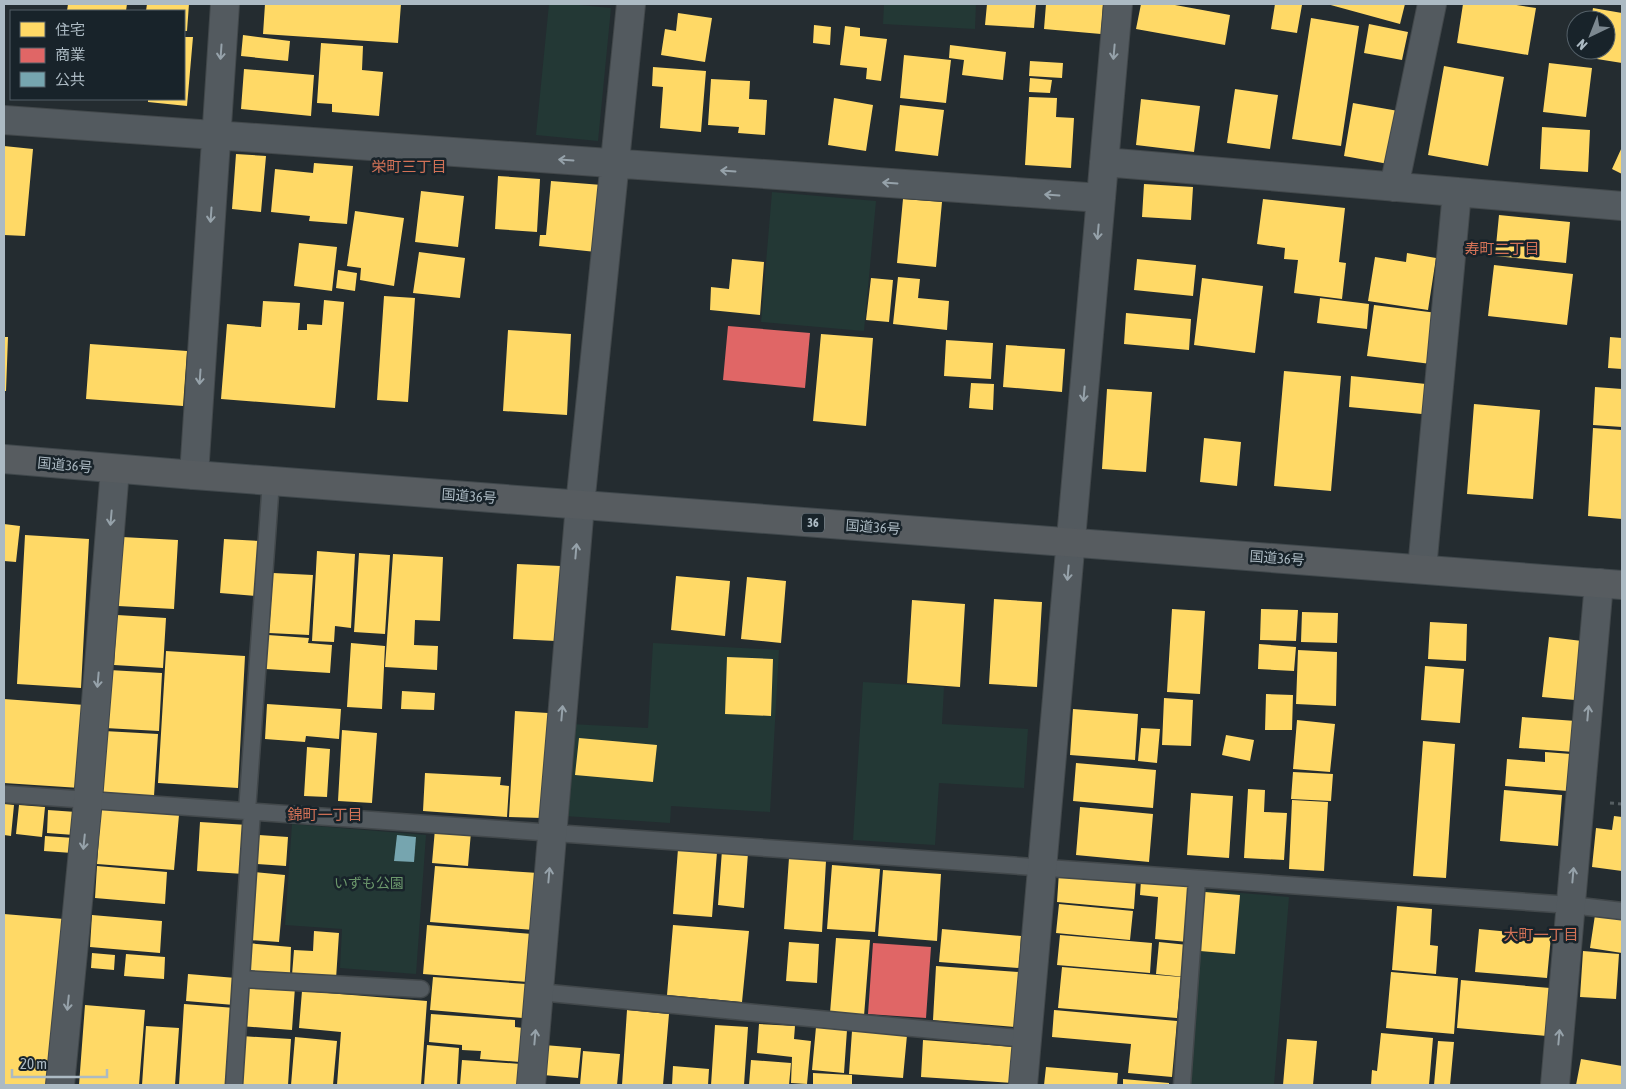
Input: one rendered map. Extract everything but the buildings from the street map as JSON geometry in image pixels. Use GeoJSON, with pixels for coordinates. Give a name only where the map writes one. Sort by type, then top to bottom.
{"type":"FeatureCollection","features":[{"type":"Feature","properties":{"kind":"highway","name":"国道36号"},"geometry":{"type":"LineString","coordinates":[[4,459],[1611,584]]}},
{"type":"Feature","properties":{"kind":"street"},"geometry":{"type":"LineString","coordinates":[[194,475],[225,4]]}},
{"type":"Feature","properties":{"kind":"street"},"geometry":{"type":"LineString","coordinates":[[531,1085],[580,505],[631,4]]}},
{"type":"Feature","properties":{"kind":"street"},"geometry":{"type":"LineString","coordinates":[[1023,1085],[1118,4]]}},
{"type":"Feature","properties":{"kind":"street"},"geometry":{"type":"LineString","coordinates":[[1394,187],[1432,4]]}},
{"type":"Feature","properties":{"kind":"street"},"geometry":{"type":"LineString","coordinates":[[4,120],[1101,198]]}},
{"type":"Feature","properties":{"kind":"street"},"geometry":{"type":"LineString","coordinates":[[1104,162],[1622,206]]}},
{"type":"Feature","properties":{"kind":"street"},"geometry":{"type":"LineString","coordinates":[[1422,570],[1457,192]]}},
{"type":"Feature","properties":{"kind":"street"},"geometry":{"type":"LineString","coordinates":[[60,1085],[88,800],[115,469]]}},
{"type":"Feature","properties":{"kind":"street"},"geometry":{"type":"LineString","coordinates":[[1555,1085],[1571,905],[1611,584]]}},
{"type":"Feature","properties":{"kind":"lane"},"geometry":{"type":"LineString","coordinates":[[234,1085],[271,481]]}},
{"type":"Feature","properties":{"kind":"lane"},"geometry":{"type":"LineString","coordinates":[[4,794],[1571,905],[1622,911]]}},
{"type":"Feature","properties":{"kind":"lane"},"geometry":{"type":"LineString","coordinates":[[1182,1085],[1197,879]]}},
{"type":"Feature","properties":{"kind":"lane"},"geometry":{"type":"LineString","coordinates":[[241,979],[421,989]]}},
{"type":"Feature","properties":{"kind":"lane"},"geometry":{"type":"LineString","coordinates":[[539,992],[1027,1039]]}},
{"type":"Feature","properties":{"kind":"green space"},"geometry":{"type":"Polygon","coordinates":[[[549,4],[611,8],[598,141],[536,135],[549,4]]]}},
{"type":"Feature","properties":{"kind":"green space"},"geometry":{"type":"Polygon","coordinates":[[[884,4],[976,4],[975,29],[883,24],[884,4]]]}},
{"type":"Feature","properties":{"kind":"green space"},"geometry":{"type":"Polygon","coordinates":[[[772,192],[876,201],[864,331],[761,322],[772,192]]]}},
{"type":"Feature","properties":{"kind":"green space"},"geometry":{"type":"Polygon","coordinates":[[[653,643],[779,650],[770,812],[671,806],[670,823],[565,816],[570,724],[648,728],[653,643]]]}},
{"type":"Feature","properties":{"kind":"green space"},"geometry":{"type":"Polygon","coordinates":[[[863,682],[944,687],[942,724],[1028,729],[1024,788],[939,783],[935,845],[853,840],[863,682]]]}},
{"type":"Feature","properties":{"kind":"green space","name":"いずも公園"},"geometry":{"type":"Polygon","coordinates":[[[292,824],[426,835],[416,974],[340,968],[342,929],[285,925],[292,824]]]}},
{"type":"Feature","properties":{"kind":"green space"},"geometry":{"type":"Polygon","coordinates":[[[1203,890],[1289,897],[1274,1085],[1187,1085],[1203,890]]]}},
{"type":"Feature","properties":{"kind":"district","name":"栄町三丁目"},"geometry":{"type":"Point","coordinates":[409,167]}},
{"type":"Feature","properties":{"kind":"district","name":"寿町二丁目"},"geometry":{"type":"Point","coordinates":[1502,249]}},
{"type":"Feature","properties":{"kind":"district","name":"錦町一丁目"},"geometry":{"type":"Point","coordinates":[325,815]}},
{"type":"Feature","properties":{"kind":"district","name":"大町一丁目"},"geometry":{"type":"Point","coordinates":[1541,935]}}]}
